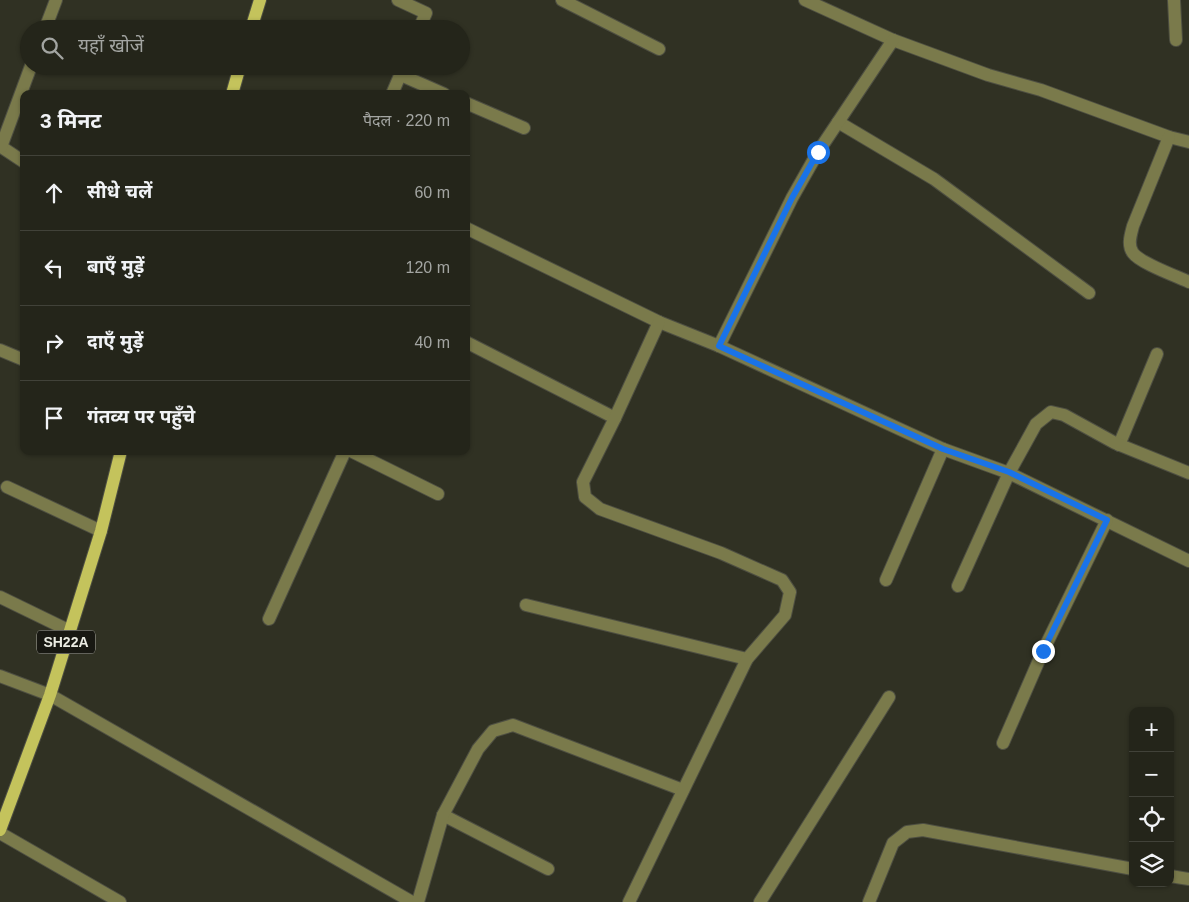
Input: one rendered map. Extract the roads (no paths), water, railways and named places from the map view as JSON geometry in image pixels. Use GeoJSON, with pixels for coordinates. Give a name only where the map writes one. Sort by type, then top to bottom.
{"type":"FeatureCollection","features":[{"type":"Feature","properties":{"kind":"main road"},"geometry":{"type":"LineString","coordinates":[[254,20],[260,0]]}},
{"type":"Feature","properties":{"kind":"main road"},"geometry":{"type":"LineString","coordinates":[[233,90],[237,75]]}},
{"type":"Feature","properties":{"kind":"main road","name":"SH22A"},"geometry":{"type":"LineString","coordinates":[[0,831],[50,695],[100,531],[120,455]]}},
{"type":"Feature","properties":{"kind":"street"},"geometry":{"type":"LineString","coordinates":[[48,20],[56,0]]}},
{"type":"Feature","properties":{"kind":"street"},"geometry":{"type":"LineString","coordinates":[[398,0],[417,4],[426,12],[423,20]]}},
{"type":"Feature","properties":{"kind":"street"},"geometry":{"type":"LineString","coordinates":[[562,0],[659,49]]}},
{"type":"Feature","properties":{"kind":"street"},"geometry":{"type":"LineString","coordinates":[[805,0],[892,40],[988,75],[1041,90],[1169,137],[1189,142]]}},
{"type":"Feature","properties":{"kind":"street"},"geometry":{"type":"LineString","coordinates":[[1174,0],[1176,40]]}},
{"type":"Feature","properties":{"kind":"street"},"geometry":{"type":"LineString","coordinates":[[719,346],[792,198],[818,152],[892,40]]}},
{"type":"Feature","properties":{"kind":"street"},"geometry":{"type":"LineString","coordinates":[[22,90],[28,75]]}},
{"type":"Feature","properties":{"kind":"street"},"geometry":{"type":"LineString","coordinates":[[394,90],[401,75]]}},
{"type":"Feature","properties":{"kind":"street"},"geometry":{"type":"LineString","coordinates":[[410,75],[437,90]]}},
{"type":"Feature","properties":{"kind":"street"},"geometry":{"type":"LineString","coordinates":[[20,95],[1,146],[20,159]]}},
{"type":"Feature","properties":{"kind":"street"},"geometry":{"type":"LineString","coordinates":[[470,105],[524,128]]}},
{"type":"Feature","properties":{"kind":"street"},"geometry":{"type":"LineString","coordinates":[[838,122],[934,179],[1089,293]]}},
{"type":"Feature","properties":{"kind":"street"},"geometry":{"type":"LineString","coordinates":[[1169,137],[1133,226],[1130,240],[1132,252],[1140,259],[1189,282]]}},
{"type":"Feature","properties":{"kind":"street"},"geometry":{"type":"LineString","coordinates":[[470,230],[659,322],[719,346],[943,449],[1009,472],[1189,561]]}},
{"type":"Feature","properties":{"kind":"street"},"geometry":{"type":"LineString","coordinates":[[629,902],[747,659],[785,615],[790,592],[782,580],[721,553],[600,509],[585,497],[582,482],[616,418],[659,322]]}},
{"type":"Feature","properties":{"kind":"street"},"geometry":{"type":"LineString","coordinates":[[470,344],[616,418]]}},
{"type":"Feature","properties":{"kind":"street"},"geometry":{"type":"LineString","coordinates":[[0,350],[20,358]]}},
{"type":"Feature","properties":{"kind":"street"},"geometry":{"type":"LineString","coordinates":[[1119,445],[1157,354]]}},
{"type":"Feature","properties":{"kind":"street"},"geometry":{"type":"LineString","coordinates":[[958,586],[1009,472],[1036,424],[1051,412],[1064,415],[1119,445],[1189,473]]}},
{"type":"Feature","properties":{"kind":"street"},"geometry":{"type":"LineString","coordinates":[[886,580],[943,449]]}},
{"type":"Feature","properties":{"kind":"street"},"geometry":{"type":"LineString","coordinates":[[268,620],[343,455]]}},
{"type":"Feature","properties":{"kind":"street"},"geometry":{"type":"LineString","coordinates":[[359,455],[438,494]]}},
{"type":"Feature","properties":{"kind":"street"},"geometry":{"type":"LineString","coordinates":[[7,487],[100,531]]}},
{"type":"Feature","properties":{"kind":"street"},"geometry":{"type":"LineString","coordinates":[[1003,743],[1043,651],[1107,520]]}},
{"type":"Feature","properties":{"kind":"street"},"geometry":{"type":"LineString","coordinates":[[0,597],[70,631]]}},
{"type":"Feature","properties":{"kind":"street"},"geometry":{"type":"LineString","coordinates":[[526,605],[747,659]]}},
{"type":"Feature","properties":{"kind":"street"},"geometry":{"type":"LineString","coordinates":[[0,676],[50,695],[412,902]]}},
{"type":"Feature","properties":{"kind":"street"},"geometry":{"type":"LineString","coordinates":[[760,902],[889,697]]}},
{"type":"Feature","properties":{"kind":"street"},"geometry":{"type":"LineString","coordinates":[[418,902],[443,815],[478,749],[493,731],[513,725],[683,790]]}},
{"type":"Feature","properties":{"kind":"street"},"geometry":{"type":"LineString","coordinates":[[443,815],[548,869]]}},
{"type":"Feature","properties":{"kind":"street"},"geometry":{"type":"LineString","coordinates":[[869,902],[893,843],[907,832],[923,830],[1129,868]]}},
{"type":"Feature","properties":{"kind":"street"},"geometry":{"type":"LineString","coordinates":[[0,831],[120,902]]}},
{"type":"Feature","properties":{"kind":"street"},"geometry":{"type":"LineString","coordinates":[[1174,877],[1189,879]]}}]}
